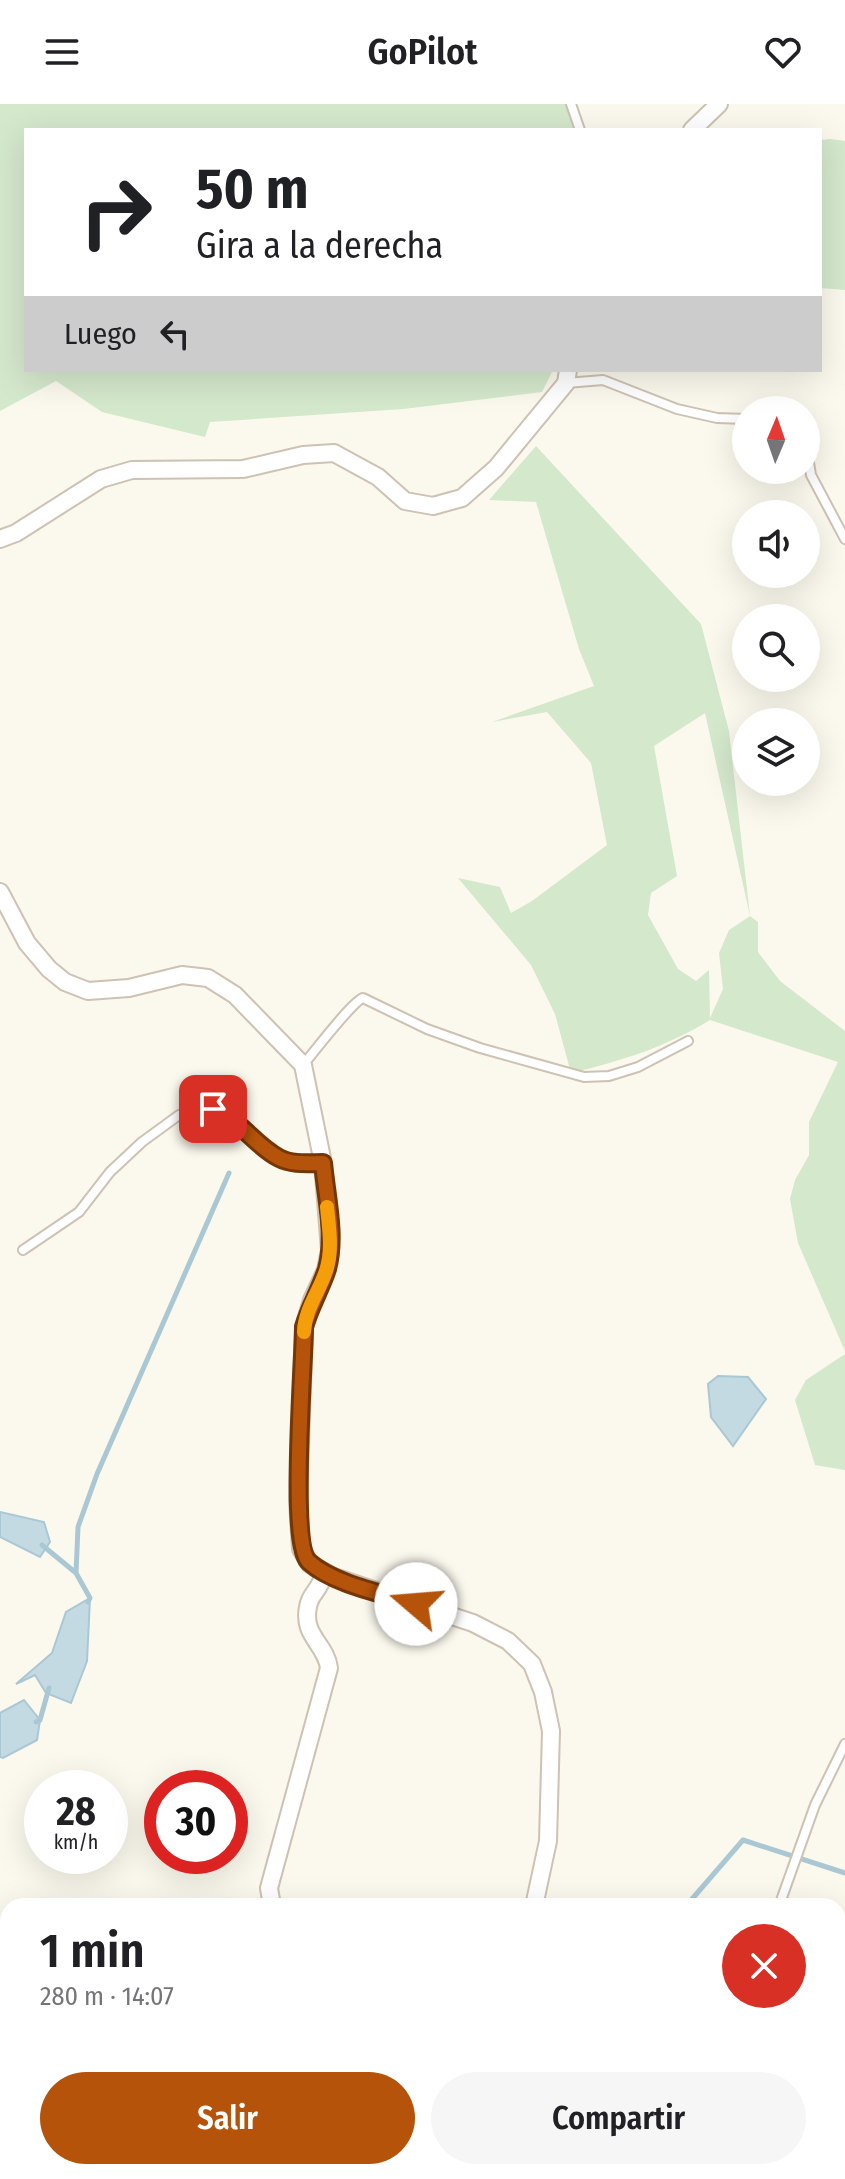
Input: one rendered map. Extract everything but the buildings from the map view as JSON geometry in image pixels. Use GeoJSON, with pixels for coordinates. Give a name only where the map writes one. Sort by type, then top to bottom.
{"type":"FeatureCollection","features":[{"type":"Feature","properties":{"kind":"street"},"geometry":{"type":"LineString","coordinates":[[694,128],[719,104]]}},
{"type":"Feature","properties":{"kind":"street"},"geometry":{"type":"LineString","coordinates":[[0,539],[16,533],[101,479],[132,470],[243,469],[303,455],[334,453],[363,467],[405,501],[433,506],[462,498],[496,468],[567,376]]}},
{"type":"Feature","properties":{"kind":"street"},"geometry":{"type":"LineString","coordinates":[[0,892],[27,943],[65,982],[88,991],[129,988],[182,975],[208,978],[235,995],[303,1065],[323,1163],[330,1250],[326,1270],[304,1327],[298,1501],[301,1549],[310,1564],[324,1572],[473,1623],[508,1641],[532,1664],[543,1692],[551,1731],[548,1841],[536,1898]]}},
{"type":"Feature","properties":{"kind":"street"},"geometry":{"type":"LineString","coordinates":[[271,1898],[269,1888],[329,1668],[328,1658],[310,1631],[307,1610],[309,1601],[322,1584],[324,1572]]}},
{"type":"Feature","properties":{"kind":"lane"},"geometry":{"type":"LineString","coordinates":[[571,104],[579,128]]}},
{"type":"Feature","properties":{"kind":"lane"},"geometry":{"type":"LineString","coordinates":[[567,376],[603,380],[677,409],[732,419]]}},
{"type":"Feature","properties":{"kind":"lane"},"geometry":{"type":"LineString","coordinates":[[816,484],[845,539]]}},
{"type":"Feature","properties":{"kind":"lane"},"geometry":{"type":"LineString","coordinates":[[303,1065],[353,1003],[363,998],[427,1029],[480,1048],[584,1077],[609,1076],[638,1067],[688,1041]]}},
{"type":"Feature","properties":{"kind":"lane"},"geometry":{"type":"LineString","coordinates":[[23,1250],[79,1212],[110,1172],[142,1142],[179,1115],[189,1112],[213,1109],[227,1114],[280,1159],[323,1163]]}},
{"type":"Feature","properties":{"kind":"lane"},"geometry":{"type":"LineString","coordinates":[[782,1898],[815,1805],[845,1744]]}},
{"type":"Feature","properties":{"kind":"green space"},"geometry":{"type":"Polygon","coordinates":[[[0,104],[571,104],[579,128],[24,128],[24,372],[552,372],[542,392],[403,409],[210,422],[205,437],[102,412],[56,381],[0,411],[0,104]]]}},
{"type":"Feature","properties":{"kind":"green space"},"geometry":{"type":"Polygon","coordinates":[[[822,140],[845,141],[845,290],[822,288],[822,140]]]}},
{"type":"Feature","properties":{"kind":"green space"},"geometry":{"type":"Polygon","coordinates":[[[536,446],[701,624],[729,731],[732,796],[736,796],[750,916],[758,922],[758,952],[780,981],[845,1031],[845,1351],[798,1243],[790,1199],[795,1180],[809,1155],[809,1122],[838,1062],[710,1020],[643,1052],[571,1073],[555,1014],[531,965],[458,878],[500,887],[511,913],[607,845],[591,763],[547,712],[492,722],[594,686],[579,649],[536,502],[489,500],[536,446]],[[705,713],[654,746],[677,876],[651,893],[648,915],[678,969],[696,981],[709,970],[710,1018],[723,989],[719,953],[729,930],[750,916],[705,713]]]}},
{"type":"Feature","properties":{"kind":"green space"},"geometry":{"type":"Polygon","coordinates":[[[845,1354],[845,1470],[815,1465],[795,1400],[806,1380],[845,1354]]]}},
{"type":"Feature","properties":{"kind":"water"},"geometry":{"type":"Polygon","coordinates":[[[718,1376],[748,1377],[766,1399],[733,1446],[711,1417],[708,1384],[718,1376]]]}},
{"type":"Feature","properties":{"kind":"water"},"geometry":{"type":"Polygon","coordinates":[[[0,1512],[44,1522],[50,1542],[40,1557],[0,1537],[0,1512]]]}},
{"type":"Feature","properties":{"kind":"water"},"geometry":{"type":"Polygon","coordinates":[[[90,1598],[87,1661],[71,1703],[46,1693],[35,1675],[16,1684],[52,1653],[66,1612],[90,1598]]]}},
{"type":"Feature","properties":{"kind":"water"},"geometry":{"type":"Polygon","coordinates":[[[24,1700],[40,1720],[37,1740],[0,1757],[0,1713],[24,1700]]]}},
{"type":"Feature","properties":{"kind":"waterway"},"geometry":{"type":"LineString","coordinates":[[76,1573],[78,1527],[97,1474],[229,1173]]}},
{"type":"Feature","properties":{"kind":"waterway"},"geometry":{"type":"LineString","coordinates":[[42,1545],[76,1573],[90,1598],[88,1602]]}},
{"type":"Feature","properties":{"kind":"waterway"},"geometry":{"type":"LineString","coordinates":[[36,1722],[40,1720],[49,1688]]}},
{"type":"Feature","properties":{"kind":"waterway"},"geometry":{"type":"LineString","coordinates":[[693,1898],[743,1840],[845,1873]]}},
{"type":"Feature","properties":{"kind":"slow traffic"},"geometry":{"type":"LineString","coordinates":[[304,1332],[330,1250],[327,1207]]}},
{"type":"Feature","properties":{"kind":"route"},"geometry":{"type":"LineString","coordinates":[[213,1109],[227,1114],[280,1159],[323,1163],[330,1250],[326,1270],[304,1327],[298,1501],[304,1557],[331,1576],[416,1604]]}}]}
